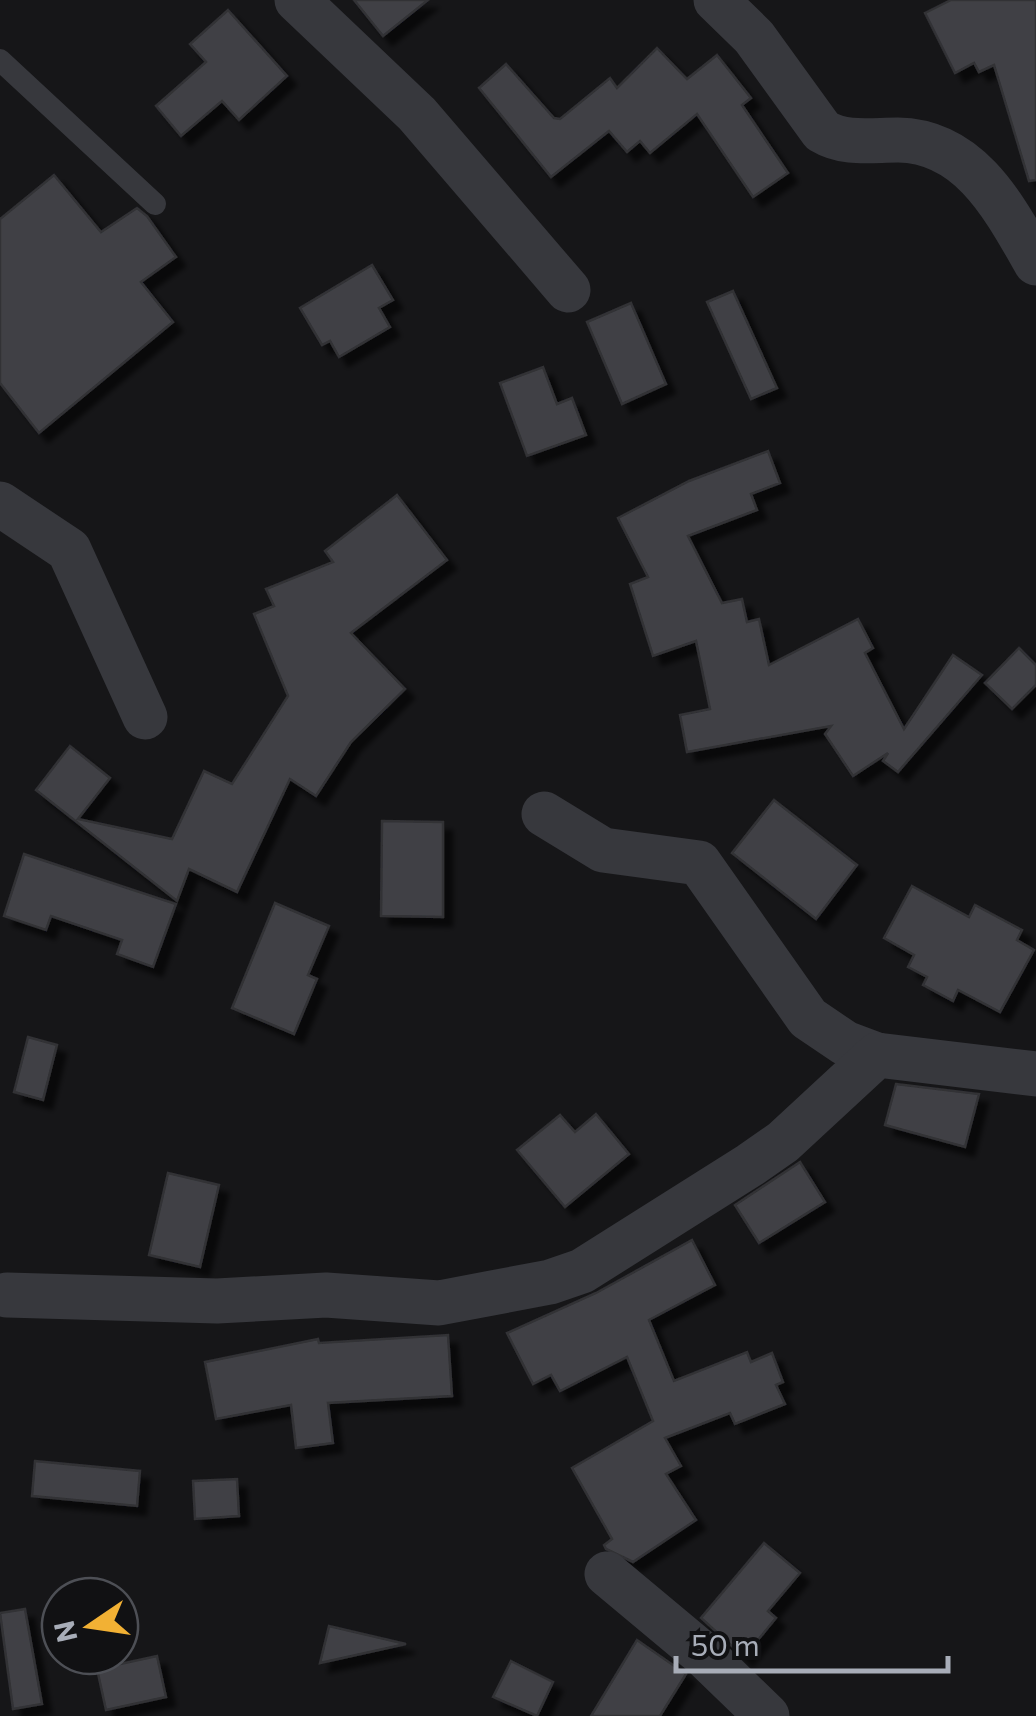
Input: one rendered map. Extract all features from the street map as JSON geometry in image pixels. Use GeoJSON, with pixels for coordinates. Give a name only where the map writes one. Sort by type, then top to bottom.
{"type":"FeatureCollection","features":[{"type":"Feature","properties":{"kind":"street"},"geometry":{"type":"LineString","coordinates":[[297,0],[417,114],[568,290]]}},
{"type":"Feature","properties":{"kind":"street"},"geometry":{"type":"LineString","coordinates":[[716,0],[754,37],[822,131],[838,140],[924,140],[972,166],[1007,212],[1036,262]]}},
{"type":"Feature","properties":{"kind":"street"},"geometry":{"type":"LineString","coordinates":[[0,504],[69,550],[145,717]]}},
{"type":"Feature","properties":{"kind":"street"},"geometry":{"type":"LineString","coordinates":[[544,814],[603,850],[699,863],[808,1018],[845,1042],[878,1056],[1036,1074]]}},
{"type":"Feature","properties":{"kind":"street"},"geometry":{"type":"LineString","coordinates":[[7,1295],[217,1301],[326,1295],[439,1303],[550,1282],[582,1271],[784,1142],[878,1056]]}},
{"type":"Feature","properties":{"kind":"street"},"geometry":{"type":"LineString","coordinates":[[606,1574],[704,1655],[767,1716]]}},
{"type":"Feature","properties":{"kind":"lane"},"geometry":{"type":"LineString","coordinates":[[0,60],[155,204]]}},
{"type":"Feature","properties":{"kind":"building"},"geometry":{"type":"Polygon","coordinates":[[[354,0],[428,0],[383,36],[354,0]]]}},
{"type":"Feature","properties":{"kind":"building"},"geometry":{"type":"Polygon","coordinates":[[[951,0],[1036,0],[1036,180],[1029,181],[994,65],[979,72],[974,63],[955,73],[925,13],[951,0]]]}},
{"type":"Feature","properties":{"kind":"building"},"geometry":{"type":"Polygon","coordinates":[[[228,10],[287,76],[239,120],[222,101],[181,136],[156,106],[206,62],[190,44],[228,10]]]}},
{"type":"Feature","properties":{"kind":"building"},"geometry":{"type":"Polygon","coordinates":[[[657,48],[687,79],[717,55],[751,98],[742,105],[788,173],[753,197],[697,114],[650,153],[640,141],[627,152],[609,131],[551,177],[479,88],[506,64],[554,118],[560,119],[610,78],[617,88],[657,48]]]}},
{"type":"Feature","properties":{"kind":"building"},"geometry":{"type":"Polygon","coordinates":[[[54,175],[101,232],[137,208],[147,216],[176,257],[141,282],[173,322],[39,433],[0,383],[0,219],[54,175]]]}},
{"type":"Feature","properties":{"kind":"building"},"geometry":{"type":"Polygon","coordinates":[[[372,265],[393,300],[379,308],[390,327],[339,357],[330,341],[322,345],[300,308],[372,265]]]}},
{"type":"Feature","properties":{"kind":"building"},"geometry":{"type":"Polygon","coordinates":[[[733,291],[777,388],[751,399],[707,302],[733,291]]]}},
{"type":"Feature","properties":{"kind":"building"},"geometry":{"type":"Polygon","coordinates":[[[631,303],[666,384],[622,404],[587,322],[631,303]]]}},
{"type":"Feature","properties":{"kind":"building"},"geometry":{"type":"Polygon","coordinates":[[[543,367],[557,404],[572,398],[586,435],[527,456],[500,383],[543,367]]]}},
{"type":"Feature","properties":{"kind":"building"},"geometry":{"type":"Polygon","coordinates":[[[768,451],[780,483],[751,494],[757,510],[688,536],[722,603],[742,599],[747,622],[759,619],[769,665],[858,619],[873,648],[865,653],[904,729],[953,655],[982,675],[898,772],[883,761],[888,753],[853,776],[825,734],[831,726],[687,752],[680,715],[710,709],[696,641],[653,656],[630,584],[648,577],[618,518],[689,481],[768,451]]]}},
{"type":"Feature","properties":{"kind":"building"},"geometry":{"type":"Polygon","coordinates":[[[397,495],[447,560],[351,633],[405,689],[351,742],[316,796],[290,779],[237,892],[189,869],[177,901],[36,790],[70,746],[110,778],[78,819],[172,839],[204,771],[232,784],[288,696],[254,614],[274,606],[266,589],[333,562],[325,551],[397,495]]]}},
{"type":"Feature","properties":{"kind":"building"},"geometry":{"type":"Polygon","coordinates":[[[1019,648],[1036,665],[1036,685],[1012,709],[985,683],[1019,648]]]}},
{"type":"Feature","properties":{"kind":"building"},"geometry":{"type":"Polygon","coordinates":[[[774,800],[857,865],[816,919],[732,853],[774,800]]]}},
{"type":"Feature","properties":{"kind":"building"},"geometry":{"type":"Polygon","coordinates":[[[382,821],[443,822],[443,917],[381,916],[382,821]]]}},
{"type":"Feature","properties":{"kind":"building"},"geometry":{"type":"Polygon","coordinates":[[[24,854],[176,904],[153,967],[117,954],[122,940],[51,916],[46,930],[4,916],[24,854]]]}},
{"type":"Feature","properties":{"kind":"building"},"geometry":{"type":"Polygon","coordinates":[[[912,886],[969,917],[975,905],[1022,930],[1017,940],[1034,950],[1000,1012],[958,990],[953,1001],[923,985],[927,977],[908,967],[914,955],[884,938],[912,886]]]}},
{"type":"Feature","properties":{"kind":"building"},"geometry":{"type":"Polygon","coordinates":[[[275,903],[329,926],[308,975],[317,979],[294,1034],[232,1008],[275,903]]]}},
{"type":"Feature","properties":{"kind":"building"},"geometry":{"type":"Polygon","coordinates":[[[28,1037],[57,1045],[43,1100],[14,1092],[28,1037]]]}},
{"type":"Feature","properties":{"kind":"building"},"geometry":{"type":"Polygon","coordinates":[[[896,1084],[979,1094],[965,1147],[885,1125],[896,1084]]]}},
{"type":"Feature","properties":{"kind":"building"},"geometry":{"type":"Polygon","coordinates":[[[596,1114],[629,1154],[565,1207],[517,1150],[560,1115],[575,1132],[596,1114]]]}},
{"type":"Feature","properties":{"kind":"building"},"geometry":{"type":"Polygon","coordinates":[[[800,1162],[825,1202],[759,1243],[735,1205],[800,1162]]]}},
{"type":"Feature","properties":{"kind":"building"},"geometry":{"type":"Polygon","coordinates":[[[168,1173],[219,1185],[200,1267],[149,1255],[168,1173]]]}},
{"type":"Feature","properties":{"kind":"building"},"geometry":{"type":"Polygon","coordinates":[[[692,1240],[715,1285],[649,1320],[674,1381],[747,1352],[751,1362],[772,1353],[783,1382],[776,1385],[785,1404],[735,1424],[730,1413],[665,1438],[681,1466],[666,1474],[696,1520],[633,1562],[606,1549],[604,1545],[612,1539],[572,1468],[653,1421],[627,1357],[560,1391],[551,1375],[533,1384],[507,1333],[596,1293],[692,1240]]]}},
{"type":"Feature","properties":{"kind":"building"},"geometry":{"type":"Polygon","coordinates":[[[448,1335],[452,1396],[328,1403],[333,1443],[296,1448],[291,1405],[216,1419],[205,1362],[318,1339],[319,1343],[448,1335]]]}},
{"type":"Feature","properties":{"kind":"building"},"geometry":{"type":"Polygon","coordinates":[[[35,1461],[140,1471],[137,1506],[32,1496],[35,1461]]]}},
{"type":"Feature","properties":{"kind":"building"},"geometry":{"type":"Polygon","coordinates":[[[237,1479],[239,1516],[195,1519],[193,1481],[237,1479]]]}},
{"type":"Feature","properties":{"kind":"building"},"geometry":{"type":"Polygon","coordinates":[[[764,1543],[800,1573],[768,1611],[776,1618],[744,1657],[701,1618],[764,1543]]]}},
{"type":"Feature","properties":{"kind":"building"},"geometry":{"type":"Polygon","coordinates":[[[25,1609],[42,1704],[13,1709],[0,1613],[25,1609]]]}},
{"type":"Feature","properties":{"kind":"building"},"geometry":{"type":"Polygon","coordinates":[[[329,1626],[406,1644],[320,1663],[329,1626]]]}},
{"type":"Feature","properties":{"kind":"building"},"geometry":{"type":"Polygon","coordinates":[[[637,1640],[686,1674],[660,1716],[591,1716],[637,1640]]]}},
{"type":"Feature","properties":{"kind":"building"},"geometry":{"type":"Polygon","coordinates":[[[157,1656],[166,1697],[106,1710],[99,1676],[140,1676],[140,1660],[157,1656]]]}},
{"type":"Feature","properties":{"kind":"building"},"geometry":{"type":"Polygon","coordinates":[[[511,1661],[553,1682],[537,1716],[493,1697],[511,1661]]]}}]}
